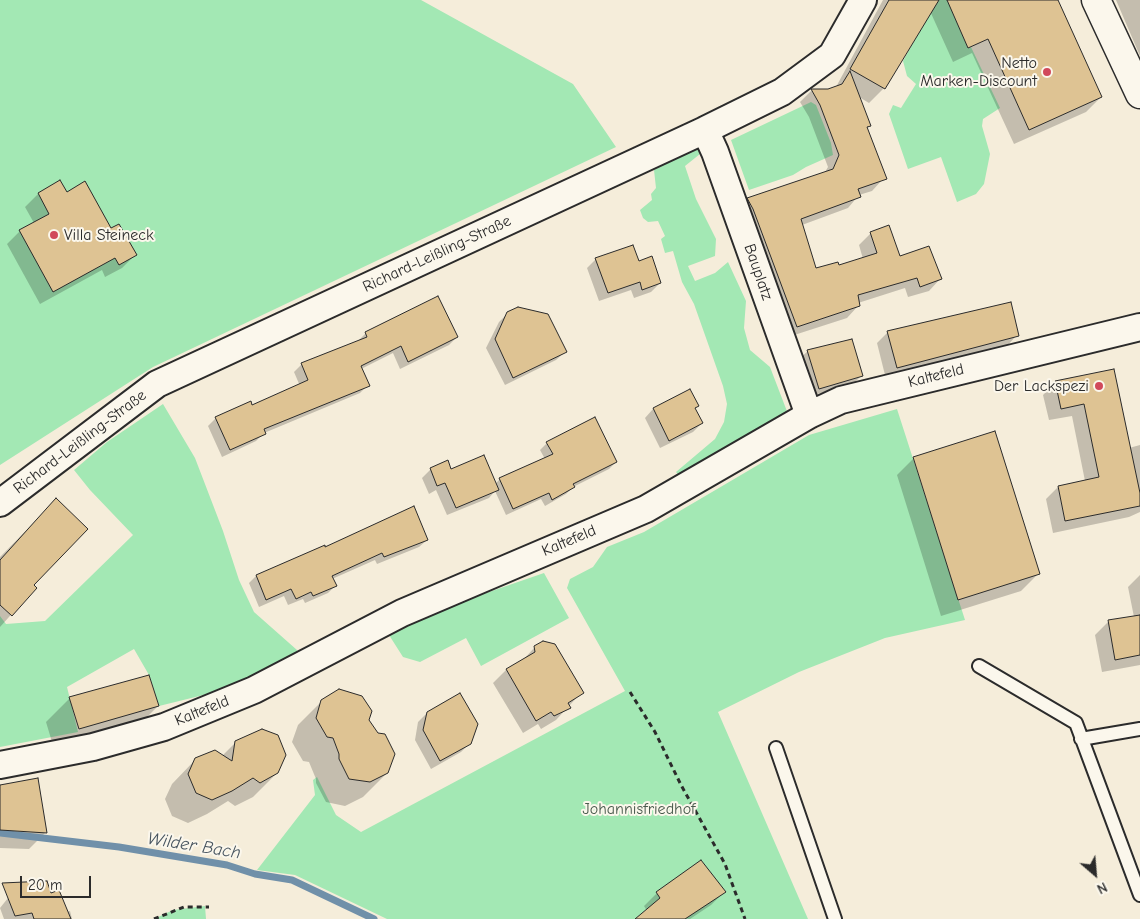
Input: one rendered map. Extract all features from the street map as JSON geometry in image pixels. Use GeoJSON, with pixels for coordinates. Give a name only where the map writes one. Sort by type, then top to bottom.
{"type":"FeatureCollection","features":[{"type":"Feature","properties":{"kind":"street","name":"Richard-Leißling-Straße"},"geometry":{"type":"LineString","coordinates":[[0,503],[157,384],[705,130],[782,92],[832,55],[840,44],[863,0]]}},
{"type":"Feature","properties":{"kind":"street"},"geometry":{"type":"LineString","coordinates":[[1096,0],[1140,94]]}},
{"type":"Feature","properties":{"kind":"street","name":"Bauplatz"},"geometry":{"type":"LineString","coordinates":[[705,130],[715,152],[809,415]]}},
{"type":"Feature","properties":{"kind":"street","name":"Kaltefeld"},"geometry":{"type":"LineString","coordinates":[[0,765],[93,747],[164,727],[254,690],[402,613],[646,509],[809,415],[841,400],[1140,327]]}},
{"type":"Feature","properties":{"kind":"lane"},"geometry":{"type":"LineString","coordinates":[[979,666],[1076,723],[1140,895]]}},
{"type":"Feature","properties":{"kind":"lane"},"geometry":{"type":"LineString","coordinates":[[1081,739],[1140,729]]}},
{"type":"Feature","properties":{"kind":"lane"},"geometry":{"type":"LineString","coordinates":[[776,748],[835,919]]}},
{"type":"Feature","properties":{"kind":"path"},"geometry":{"type":"LineString","coordinates":[[630,692],[654,732],[725,864],[745,919]]}},
{"type":"Feature","properties":{"kind":"path"},"geometry":{"type":"LineString","coordinates":[[154,919],[184,907],[209,907]]}},
{"type":"Feature","properties":{"kind":"green space"},"geometry":{"type":"Polygon","coordinates":[[[0,0],[421,0],[573,84],[616,147],[153,367],[0,465],[0,0]]]}},
{"type":"Feature","properties":{"kind":"green space"},"geometry":{"type":"Polygon","coordinates":[[[936,0],[970,0],[969,48],[971,47],[1000,108],[983,119],[982,126],[990,154],[984,184],[976,194],[957,202],[941,157],[908,169],[889,114],[893,105],[901,108],[916,84],[907,76],[903,61],[936,0]]]}},
{"type":"Feature","properties":{"kind":"green space"},"geometry":{"type":"Polygon","coordinates":[[[811,102],[816,105],[831,143],[833,155],[793,175],[749,190],[731,140],[811,102]]]}},
{"type":"Feature","properties":{"kind":"green space"},"geometry":{"type":"Polygon","coordinates":[[[701,145],[705,150],[685,166],[696,199],[716,239],[715,256],[688,266],[695,281],[715,273],[728,262],[746,301],[744,328],[750,350],[770,367],[788,414],[681,478],[676,472],[715,439],[724,422],[727,404],[723,386],[694,304],[682,282],[673,251],[665,253],[661,239],[665,236],[658,221],[648,222],[643,218],[640,210],[652,200],[651,194],[656,188],[654,170],[701,145]]]}},
{"type":"Feature","properties":{"kind":"green space"},"geometry":{"type":"Polygon","coordinates":[[[163,404],[195,458],[223,531],[239,580],[254,612],[297,650],[299,658],[240,686],[159,706],[149,675],[134,649],[67,687],[78,732],[0,747],[0,616],[6,624],[45,621],[133,535],[90,490],[74,470],[107,442],[163,404]]]}},
{"type":"Feature","properties":{"kind":"green space","name":"Johannisfriedhof"},"geometry":{"type":"Polygon","coordinates":[[[897,409],[965,620],[885,638],[799,672],[718,712],[808,919],[387,919],[295,875],[257,870],[315,795],[313,780],[317,777],[336,815],[361,832],[625,691],[567,588],[570,579],[593,567],[607,547],[644,532],[809,435],[897,409]]]}},
{"type":"Feature","properties":{"kind":"green space"},"geometry":{"type":"Polygon","coordinates":[[[544,573],[569,618],[481,666],[466,638],[420,662],[403,657],[389,635],[460,602],[544,573]]]}},
{"type":"Feature","properties":{"kind":"green space"},"geometry":{"type":"Polygon","coordinates":[[[205,906],[206,919],[154,919],[173,910],[205,906]]]}},
{"type":"Feature","properties":{"kind":"building"},"geometry":{"type":"Polygon","coordinates":[[[889,0],[939,0],[885,89],[850,69],[889,0]]]}},
{"type":"Feature","properties":{"kind":"building","name":"Netto Marken-Discount"},"geometry":{"type":"Polygon","coordinates":[[[947,0],[1058,0],[1102,97],[1029,130],[988,39],[968,48],[947,0]]]}},
{"type":"Feature","properties":{"kind":"building"},"geometry":{"type":"Polygon","coordinates":[[[850,71],[871,126],[867,127],[887,179],[858,189],[861,197],[801,219],[816,268],[838,262],[839,265],[877,253],[870,232],[889,225],[900,256],[929,246],[942,279],[920,287],[917,278],[858,295],[860,306],[797,327],[753,209],[747,198],[833,169],[839,155],[820,105],[811,89],[828,89],[842,84],[850,71]]]}},
{"type":"Feature","properties":{"kind":"building","name":"Villa Steineck"},"geometry":{"type":"Polygon","coordinates":[[[60,180],[67,192],[85,181],[111,228],[119,224],[137,255],[119,265],[115,258],[53,292],[19,230],[49,214],[38,193],[60,180]]]}},
{"type":"Feature","properties":{"kind":"building"},"geometry":{"type":"Polygon","coordinates":[[[633,245],[639,261],[652,256],[661,283],[642,290],[640,282],[608,293],[595,258],[633,245]]]}},
{"type":"Feature","properties":{"kind":"building"},"geometry":{"type":"Polygon","coordinates":[[[438,296],[458,337],[408,362],[401,346],[361,366],[370,386],[264,429],[266,434],[230,450],[215,417],[251,401],[252,405],[308,380],[301,363],[367,337],[365,332],[438,296]]]}},
{"type":"Feature","properties":{"kind":"building"},"geometry":{"type":"Polygon","coordinates":[[[1011,302],[1019,336],[897,368],[887,331],[1011,302]]]}},
{"type":"Feature","properties":{"kind":"building"},"geometry":{"type":"Polygon","coordinates":[[[518,307],[548,314],[567,352],[513,378],[495,339],[507,312],[518,307]]]}},
{"type":"Feature","properties":{"kind":"building"},"geometry":{"type":"Polygon","coordinates":[[[852,339],[863,376],[819,389],[807,350],[852,339]]]}},
{"type":"Feature","properties":{"kind":"building"},"geometry":{"type":"Polygon","coordinates":[[[1114,369],[1140,493],[1140,506],[1065,521],[1058,486],[1099,477],[1084,404],[1061,409],[1055,381],[1114,369]]]}},
{"type":"Feature","properties":{"kind":"building"},"geometry":{"type":"Polygon","coordinates":[[[690,389],[699,406],[695,408],[703,423],[669,441],[653,408],[690,389]]]}},
{"type":"Feature","properties":{"kind":"building"},"geometry":{"type":"Polygon","coordinates":[[[595,417],[617,462],[573,484],[575,487],[552,500],[549,493],[513,509],[499,478],[553,454],[546,442],[595,417]]]}},
{"type":"Feature","properties":{"kind":"building"},"geometry":{"type":"Polygon","coordinates":[[[995,431],[1040,574],[958,600],[913,457],[995,431]]]}},
{"type":"Feature","properties":{"kind":"building"},"geometry":{"type":"Polygon","coordinates":[[[484,455],[499,490],[456,508],[445,483],[437,486],[430,468],[448,460],[451,469],[484,455]]]}},
{"type":"Feature","properties":{"kind":"building"},"geometry":{"type":"Polygon","coordinates":[[[56,498],[88,529],[34,585],[37,588],[12,616],[0,605],[0,560],[56,498]]]}},
{"type":"Feature","properties":{"kind":"building"},"geometry":{"type":"Polygon","coordinates":[[[414,506],[428,540],[384,557],[382,553],[332,576],[337,586],[313,596],[311,592],[296,599],[291,589],[266,600],[256,575],[325,545],[325,547],[414,506]]]}},
{"type":"Feature","properties":{"kind":"building"},"geometry":{"type":"Polygon","coordinates":[[[1140,615],[1140,655],[1115,660],[1108,620],[1140,615]]]}},
{"type":"Feature","properties":{"kind":"building"},"geometry":{"type":"Polygon","coordinates":[[[543,641],[555,644],[584,693],[568,703],[571,708],[554,716],[551,712],[536,721],[506,669],[535,652],[534,646],[543,641]]]}},
{"type":"Feature","properties":{"kind":"building"},"geometry":{"type":"Polygon","coordinates":[[[149,675],[159,706],[79,729],[69,697],[149,675]]]}},
{"type":"Feature","properties":{"kind":"building"},"geometry":{"type":"Polygon","coordinates":[[[339,689],[362,696],[372,711],[369,720],[378,733],[385,734],[395,754],[388,773],[370,782],[349,779],[339,759],[333,738],[327,737],[316,718],[321,700],[339,689]]]}},
{"type":"Feature","properties":{"kind":"building"},"geometry":{"type":"Polygon","coordinates":[[[460,693],[478,724],[471,744],[440,761],[423,730],[427,712],[460,693]]]}},
{"type":"Feature","properties":{"kind":"building"},"geometry":{"type":"Polygon","coordinates":[[[262,729],[278,735],[286,755],[278,773],[260,783],[253,778],[232,791],[212,800],[196,793],[188,774],[195,758],[215,750],[232,761],[235,741],[262,729]]]}},
{"type":"Feature","properties":{"kind":"building"},"geometry":{"type":"Polygon","coordinates":[[[38,778],[47,833],[0,830],[0,785],[38,778]]]}},
{"type":"Feature","properties":{"kind":"building"},"geometry":{"type":"Polygon","coordinates":[[[701,860],[726,892],[685,919],[635,919],[660,898],[656,892],[701,860]]]}},
{"type":"Feature","properties":{"kind":"building"},"geometry":{"type":"Polygon","coordinates":[[[47,881],[51,893],[59,890],[71,919],[34,919],[32,913],[15,916],[2,883],[47,881]]]}},
{"type":"Feature","properties":{"kind":"waterway","name":"Wilder Bach"},"geometry":{"type":"LineString","coordinates":[[0,833],[119,847],[227,865],[255,874],[292,880],[374,919]]}},
{"type":"Feature","properties":{"kind":"place","name":"Netto Marken-Discount"},"geometry":{"type":"Point","coordinates":[1047,72]}},
{"type":"Feature","properties":{"kind":"place","name":"Villa Steineck"},"geometry":{"type":"Point","coordinates":[54,235]}},
{"type":"Feature","properties":{"kind":"place","name":"Der Lackspezi"},"geometry":{"type":"Point","coordinates":[1099,386]}}]}
